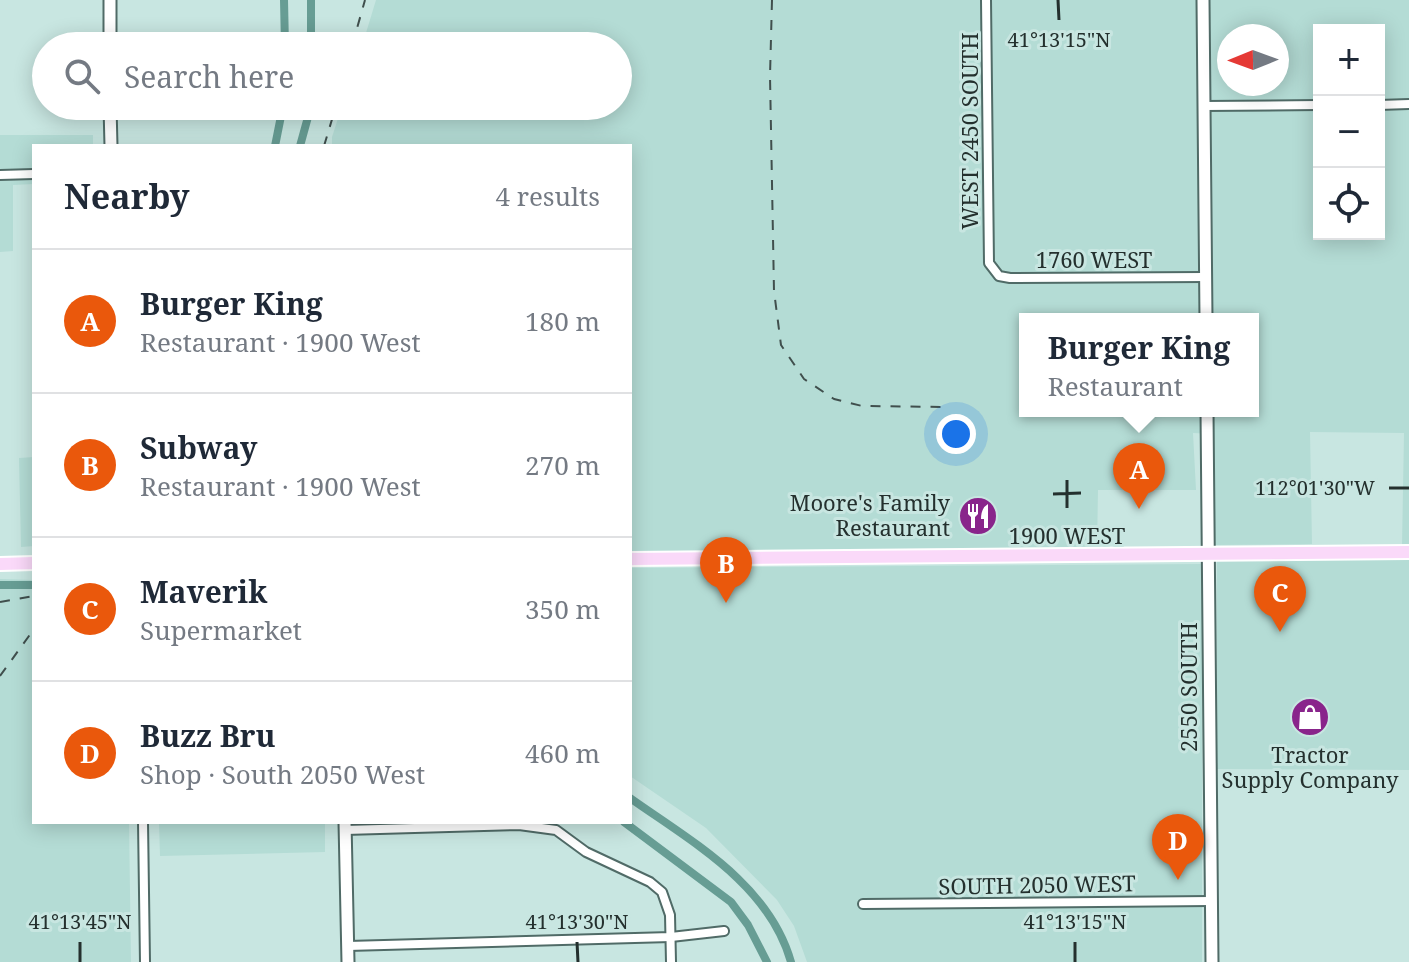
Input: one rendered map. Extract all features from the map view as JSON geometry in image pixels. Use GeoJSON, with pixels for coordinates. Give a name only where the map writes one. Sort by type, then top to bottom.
{"type":"FeatureCollection","features":[{"type":"Feature","properties":{"kind":"main road"},"geometry":{"type":"LineString","coordinates":[[110,0],[110,32]]}},
{"type":"Feature","properties":{"kind":"main road"},"geometry":{"type":"LineString","coordinates":[[1203,0],[1206,313]]}},
{"type":"Feature","properties":{"kind":"main road"},"geometry":{"type":"LineString","coordinates":[[110,120],[111,144]]}},
{"type":"Feature","properties":{"kind":"main road","name":"2550 SOUTH"},"geometry":{"type":"LineString","coordinates":[[1207,417],[1212,962]]}},
{"type":"Feature","properties":{"kind":"main road","name":"1900 WEST"},"geometry":{"type":"LineString","coordinates":[[632,559],[1409,552]]}},
{"type":"Feature","properties":{"kind":"main road"},"geometry":{"type":"LineString","coordinates":[[0,564],[32,563]]}},
{"type":"Feature","properties":{"kind":"main road"},"geometry":{"type":"LineString","coordinates":[[345,826],[348,962]]}},
{"type":"Feature","properties":{"kind":"street","name":"WEST 2450 SOUTH"},"geometry":{"type":"LineString","coordinates":[[986,0],[989,263]]}},
{"type":"Feature","properties":{"kind":"street"},"geometry":{"type":"LineString","coordinates":[[1385,105],[1409,104]]}},
{"type":"Feature","properties":{"kind":"street"},"geometry":{"type":"LineString","coordinates":[[1204,106],[1313,105]]}},
{"type":"Feature","properties":{"kind":"street"},"geometry":{"type":"LineString","coordinates":[[0,175],[32,174]]}},
{"type":"Feature","properties":{"kind":"street","name":"1760 WEST"},"geometry":{"type":"LineString","coordinates":[[989,263],[999,276],[1010,278],[1206,277]]}},
{"type":"Feature","properties":{"kind":"street"},"geometry":{"type":"LineString","coordinates":[[143,824],[145,962]]}},
{"type":"Feature","properties":{"kind":"street"},"geometry":{"type":"LineString","coordinates":[[345,826],[519,825],[556,830],[586,852],[650,882],[662,892],[670,915],[671,962]]}},
{"type":"Feature","properties":{"kind":"street","name":"SOUTH 2050 WEST"},"geometry":{"type":"LineString","coordinates":[[863,904],[1211,901]]}},
{"type":"Feature","properties":{"kind":"street"},"geometry":{"type":"LineString","coordinates":[[348,946],[671,937],[724,931]]}},
{"type":"Feature","properties":{"kind":"shaded area"},"geometry":{"type":"Polygon","coordinates":[[[376,0],[1409,0],[1409,547],[1402,547],[1404,433],[1310,432],[1312,544],[1214,545],[1212,434],[1193,433],[1196,490],[1098,490],[1097,547],[632,552],[632,144],[332,144],[337,120],[632,120],[632,32],[366,32],[376,0]]]}},
{"type":"Feature","properties":{"kind":"shaded area"},"geometry":{"type":"Polygon","coordinates":[[[0,135],[93,135],[93,144],[32,144],[32,184],[13,185],[13,251],[0,252],[0,135]]]}},
{"type":"Feature","properties":{"kind":"shaded area"},"geometry":{"type":"Polygon","coordinates":[[[32,457],[32,546],[21,547],[19,458],[32,457]]]}},
{"type":"Feature","properties":{"kind":"shaded area"},"geometry":{"type":"Polygon","coordinates":[[[1409,559],[1409,770],[1217,769],[1217,561],[1409,559]]]}},
{"type":"Feature","properties":{"kind":"shaded area"},"geometry":{"type":"Polygon","coordinates":[[[1202,564],[1202,962],[807,962],[794,926],[777,900],[706,828],[632,777],[632,568],[1202,564]]]}},
{"type":"Feature","properties":{"kind":"shaded area"},"geometry":{"type":"Polygon","coordinates":[[[0,579],[32,580],[32,824],[129,824],[131,962],[0,962],[0,579]]]}},
{"type":"Feature","properties":{"kind":"shaded area"},"geometry":{"type":"Polygon","coordinates":[[[159,824],[325,824],[325,852],[160,856],[159,824]]]}},
{"type":"Feature","properties":{"kind":"waterway"},"geometry":{"type":"LineString","coordinates":[[284,0],[285,32]]}},
{"type":"Feature","properties":{"kind":"waterway"},"geometry":{"type":"LineString","coordinates":[[311,0],[311,32]]}},
{"type":"Feature","properties":{"kind":"waterway"},"geometry":{"type":"LineString","coordinates":[[275,144],[280,120]]}},
{"type":"Feature","properties":{"kind":"waterway"},"geometry":{"type":"LineString","coordinates":[[301,144],[307,120]]}},
{"type":"Feature","properties":{"kind":"waterway"},"geometry":{"type":"LineString","coordinates":[[0,585],[32,585]]}},
{"type":"Feature","properties":{"kind":"waterway"},"geometry":{"type":"LineString","coordinates":[[632,799],[726,867],[747,887],[780,934],[791,962]]}},
{"type":"Feature","properties":{"kind":"waterway"},"geometry":{"type":"LineString","coordinates":[[627,824],[731,902],[748,925],[767,962]]}},
{"type":"Feature","properties":{"kind":"railway"},"geometry":{"type":"LineString","coordinates":[[356,32],[365,0]]}},
{"type":"Feature","properties":{"kind":"railway"},"geometry":{"type":"LineString","coordinates":[[772,0],[770,76],[774,291],[781,345],[804,379],[834,399],[862,406],[942,407]]}},
{"type":"Feature","properties":{"kind":"railway"},"geometry":{"type":"LineString","coordinates":[[325,144],[332,120]]}},
{"type":"Feature","properties":{"kind":"railway"},"geometry":{"type":"LineString","coordinates":[[0,602],[32,596]]}},
{"type":"Feature","properties":{"kind":"railway"},"geometry":{"type":"LineString","coordinates":[[0,676],[32,632]]}},
{"type":"Feature","properties":{"kind":"place","name":"Burger King"},"geometry":{"type":"Point","coordinates":[1139,509]}},
{"type":"Feature","properties":{"kind":"place","name":"Moore's Family Restaurant"},"geometry":{"type":"Point","coordinates":[978,516]}},
{"type":"Feature","properties":{"kind":"place","name":"Subway"},"geometry":{"type":"Point","coordinates":[726,603]}},
{"type":"Feature","properties":{"kind":"place","name":"Maverik"},"geometry":{"type":"Point","coordinates":[1280,632]}},
{"type":"Feature","properties":{"kind":"place","name":"Tractor Supply Company"},"geometry":{"type":"Point","coordinates":[1310,717]}},
{"type":"Feature","properties":{"kind":"place","name":"Buzz Bru"},"geometry":{"type":"Point","coordinates":[1178,880]}}]}
